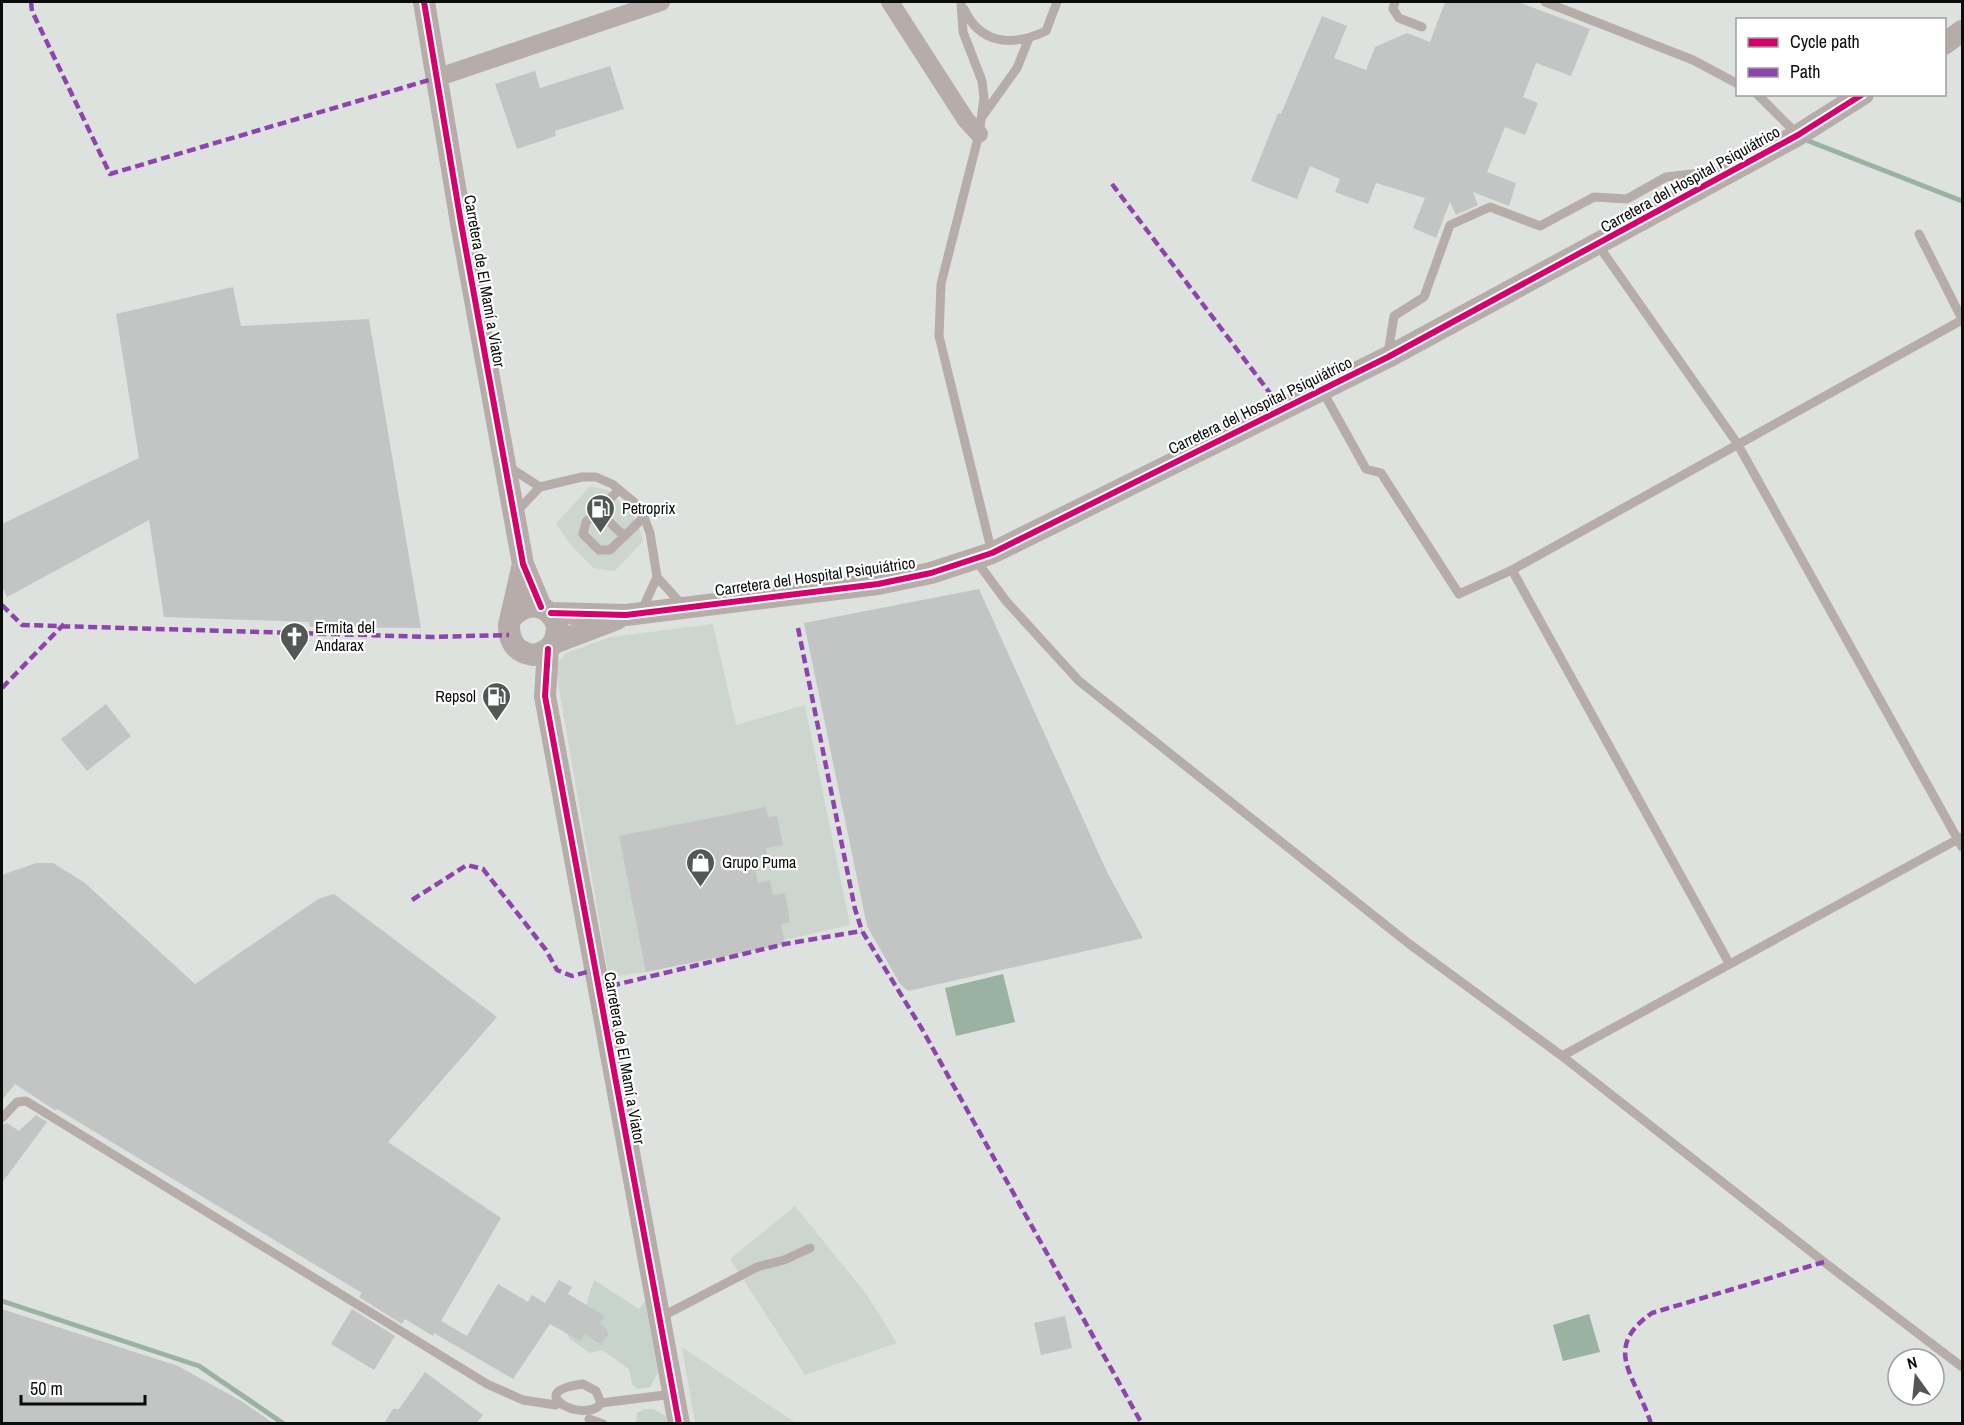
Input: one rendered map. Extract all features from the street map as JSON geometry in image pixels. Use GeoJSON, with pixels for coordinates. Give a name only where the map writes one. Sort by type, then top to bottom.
{"type":"FeatureCollection","features":[{"type":"Feature","properties":{"kind":"street","name":"Carretera de El Mamí a Viator"},"geometry":{"type":"LineString","coordinates":[[424,2],[522,564]]}},
{"type":"Feature","properties":{"kind":"street"},"geometry":{"type":"LineString","coordinates":[[436,78],[661,2]]}},
{"type":"Feature","properties":{"kind":"street"},"geometry":{"type":"LineString","coordinates":[[890,2],[966,120],[979,128]]}},
{"type":"Feature","properties":{"kind":"street"},"geometry":{"type":"LineString","coordinates":[[1946,43],[1962,32]]}},
{"type":"Feature","properties":{"kind":"street","name":"Carretera del Hospital Psiquiátrico"},"geometry":{"type":"LineString","coordinates":[[633,614],[878,584],[931,573],[984,556],[1388,357],[1798,135],[1860,96]]}},
{"type":"Feature","properties":{"kind":"street"},"geometry":{"type":"LineString","coordinates":[[522,564],[557,626],[551,646],[545,696]]}},
{"type":"Feature","properties":{"kind":"street"},"geometry":{"type":"LineString","coordinates":[[522,564],[509,635],[514,646],[525,654],[545,696]]}},
{"type":"Feature","properties":{"kind":"street"},"geometry":{"type":"LineString","coordinates":[[512,617],[525,607],[633,614]]}},
{"type":"Feature","properties":{"kind":"street"},"geometry":{"type":"LineString","coordinates":[[525,654],[533,655],[633,614]]}},
{"type":"Feature","properties":{"kind":"street","name":"Carretera de El Mamí a Viator"},"geometry":{"type":"LineString","coordinates":[[545,696],[679,1424]]}},
{"type":"Feature","properties":{"kind":"lane"},"geometry":{"type":"LineString","coordinates":[[961,3],[970,22],[985,34],[1004,41],[1029,38],[1046,31],[1058,2]]}},
{"type":"Feature","properties":{"kind":"lane"},"geometry":{"type":"LineString","coordinates":[[1395,2],[1393,9],[1399,18],[1422,27]]}},
{"type":"Feature","properties":{"kind":"lane"},"geometry":{"type":"LineString","coordinates":[[1545,2],[1693,60],[1736,83]]}},
{"type":"Feature","properties":{"kind":"lane"},"geometry":{"type":"LineString","coordinates":[[961,3],[963,32],[982,81],[984,98],[979,128],[941,284],[939,336],[984,556],[1006,601],[1079,681],[1408,943],[1562,1056],[1824,1262],[1962,1367]]}},
{"type":"Feature","properties":{"kind":"lane"},"geometry":{"type":"LineString","coordinates":[[979,128],[1017,68],[1029,38]]}},
{"type":"Feature","properties":{"kind":"lane"},"geometry":{"type":"LineString","coordinates":[[1759,96],[1798,135]]}},
{"type":"Feature","properties":{"kind":"lane"},"geometry":{"type":"LineString","coordinates":[[1388,357],[1394,316],[1424,297],[1450,225],[1491,207],[1540,226],[1594,197],[1627,199],[1666,177],[1735,169]]}},
{"type":"Feature","properties":{"kind":"lane"},"geometry":{"type":"LineString","coordinates":[[1322,390],[1366,469],[1381,473],[1459,594],[1512,570],[1962,319],[1919,234]]}},
{"type":"Feature","properties":{"kind":"lane"},"geometry":{"type":"LineString","coordinates":[[1562,1056],[1729,963],[1961,841],[1737,443],[1598,245]]}},
{"type":"Feature","properties":{"kind":"lane"},"geometry":{"type":"LineString","coordinates":[[504,464],[540,486]]}},
{"type":"Feature","properties":{"kind":"lane"},"geometry":{"type":"LineString","coordinates":[[513,515],[540,486],[582,477],[596,477],[634,502],[650,532],[657,577],[684,608]]}},
{"type":"Feature","properties":{"kind":"lane"},"geometry":{"type":"LineString","coordinates":[[619,490],[586,522],[583,534],[599,550],[610,550],[644,517]]}},
{"type":"Feature","properties":{"kind":"lane"},"geometry":{"type":"LineString","coordinates":[[598,511],[624,536]]}},
{"type":"Feature","properties":{"kind":"lane"},"geometry":{"type":"LineString","coordinates":[[1512,570],[1729,963]]}},
{"type":"Feature","properties":{"kind":"lane"},"geometry":{"type":"LineString","coordinates":[[633,614],[657,577]]}},
{"type":"Feature","properties":{"kind":"lane"},"geometry":{"type":"LineString","coordinates":[[2,1118],[17,1102],[26,1101],[487,1384],[523,1400],[556,1405]]}},
{"type":"Feature","properties":{"kind":"lane"},"geometry":{"type":"LineString","coordinates":[[659,1318],[757,1267],[784,1260],[810,1248]]}},
{"type":"Feature","properties":{"kind":"lane"},"geometry":{"type":"LineString","coordinates":[[590,1419],[599,1412],[601,1403],[596,1391],[583,1384],[566,1386],[558,1394],[556,1405],[562,1415],[574,1420],[590,1419],[603,1424]]}},
{"type":"Feature","properties":{"kind":"lane"},"geometry":{"type":"LineString","coordinates":[[601,1403],[674,1394]]}},
{"type":"Feature","properties":{"kind":"shaded area","name":"Petroprix"},"geometry":{"type":"Polygon","coordinates":[[[590,486],[608,490],[637,520],[643,541],[615,571],[593,568],[570,544],[556,524],[590,486]]]}},
{"type":"Feature","properties":{"kind":"shaded area"},"geometry":{"type":"Polygon","coordinates":[[[713,624],[736,725],[805,705],[850,925],[646,972],[609,977],[555,666],[566,653],[611,637],[713,624]]]}},
{"type":"Feature","properties":{"kind":"shaded area"},"geometry":{"type":"Polygon","coordinates":[[[1003,974],[1015,1022],[956,1036],[945,988],[1003,974]]]}},
{"type":"Feature","properties":{"kind":"shaded area"},"geometry":{"type":"Polygon","coordinates":[[[795,1206],[867,1295],[897,1343],[805,1375],[730,1259],[795,1206]]]}},
{"type":"Feature","properties":{"kind":"shaded area"},"geometry":{"type":"Polygon","coordinates":[[[594,1280],[639,1309],[645,1301],[658,1373],[650,1387],[637,1389],[632,1384],[629,1369],[602,1350],[590,1353],[570,1339],[567,1334],[586,1305],[594,1280]]]}},
{"type":"Feature","properties":{"kind":"shaded area"},"geometry":{"type":"Polygon","coordinates":[[[1589,1314],[1600,1352],[1563,1361],[1553,1325],[1589,1314]]]}},
{"type":"Feature","properties":{"kind":"shaded area"},"geometry":{"type":"Polygon","coordinates":[[[682,1347],[796,1423],[695,1423],[682,1347]]]}},
{"type":"Feature","properties":{"kind":"shaded area"},"geometry":{"type":"Polygon","coordinates":[[[644,1409],[653,1409],[666,1416],[667,1423],[636,1423],[637,1413],[644,1409]]]}},
{"type":"Feature","properties":{"kind":"building"},"geometry":{"type":"Polygon","coordinates":[[[1445,2],[1518,2],[1590,29],[1571,76],[1536,63],[1523,97],[1538,103],[1525,135],[1505,127],[1487,172],[1516,183],[1509,206],[1473,192],[1478,205],[1456,215],[1450,202],[1436,238],[1413,228],[1425,198],[1376,183],[1368,204],[1335,192],[1340,179],[1310,166],[1297,199],[1251,181],[1278,113],[1281,114],[1322,16],[1347,26],[1334,58],[1366,70],[1375,47],[1407,33],[1430,42],[1445,2]]]}},
{"type":"Feature","properties":{"kind":"building"},"geometry":{"type":"Polygon","coordinates":[[[610,66],[624,109],[555,131],[556,136],[517,149],[495,84],[535,71],[540,88],[610,66]]]}},
{"type":"Feature","properties":{"kind":"building"},"geometry":{"type":"Polygon","coordinates":[[[233,287],[241,326],[369,319],[421,628],[310,627],[309,622],[164,617],[149,520],[7,597],[2,586],[2,524],[139,458],[116,314],[233,287]]]}},
{"type":"Feature","properties":{"kind":"building"},"geometry":{"type":"Polygon","coordinates":[[[979,589],[1108,874],[1143,938],[908,991],[900,984],[867,926],[804,623],[979,589]]]}},
{"type":"Feature","properties":{"kind":"building"},"geometry":{"type":"Polygon","coordinates":[[[106,704],[131,736],[87,771],[61,739],[106,704]]]}},
{"type":"Feature","properties":{"kind":"building","name":"Grupo Puma"},"geometry":{"type":"Polygon","coordinates":[[[766,807],[768,817],[777,816],[783,845],[766,848],[767,855],[753,858],[758,883],[770,880],[773,895],[785,893],[790,922],[781,924],[785,944],[646,972],[619,836],[766,807]]]}},
{"type":"Feature","properties":{"kind":"building"},"geometry":{"type":"Polygon","coordinates":[[[36,863],[53,863],[85,883],[195,984],[318,899],[334,894],[497,1017],[388,1142],[501,1218],[441,1321],[467,1336],[498,1284],[528,1302],[532,1295],[545,1303],[559,1280],[572,1287],[568,1294],[605,1316],[600,1324],[607,1329],[608,1335],[601,1345],[585,1334],[580,1341],[550,1324],[513,1379],[434,1333],[433,1336],[405,1319],[402,1324],[359,1297],[362,1293],[57,1109],[56,1111],[15,1084],[2,1100],[2,875],[36,863]]]}},
{"type":"Feature","properties":{"kind":"building"},"geometry":{"type":"Polygon","coordinates":[[[36,1115],[47,1122],[2,1183],[2,1125],[7,1123],[19,1131],[36,1115]]]}},
{"type":"Feature","properties":{"kind":"building"},"geometry":{"type":"Polygon","coordinates":[[[2,1309],[178,1366],[243,1402],[274,1424],[2,1424],[2,1309]]]}},
{"type":"Feature","properties":{"kind":"building"},"geometry":{"type":"Polygon","coordinates":[[[352,1309],[395,1336],[374,1370],[331,1344],[352,1309]]]}},
{"type":"Feature","properties":{"kind":"building"},"geometry":{"type":"Polygon","coordinates":[[[1065,1316],[1072,1348],[1041,1355],[1034,1323],[1065,1316]]]}},
{"type":"Feature","properties":{"kind":"building"},"geometry":{"type":"Polygon","coordinates":[[[425,1372],[483,1415],[476,1424],[384,1424],[393,1409],[399,1409],[425,1372]]]}},
{"type":"Feature","properties":{"kind":"waterway"},"geometry":{"type":"LineString","coordinates":[[1806,140],[1962,201]]}},
{"type":"Feature","properties":{"kind":"waterway"},"geometry":{"type":"LineString","coordinates":[[2,1301],[199,1366],[284,1424]]}},
{"type":"Feature","properties":{"kind":"marked path"},"geometry":{"type":"LineString","coordinates":[[31,2],[32,11],[110,174],[436,78]]}},
{"type":"Feature","properties":{"kind":"marked path"},"geometry":{"type":"LineString","coordinates":[[1112,184],[1282,409]]}},
{"type":"Feature","properties":{"kind":"marked path"},"geometry":{"type":"LineString","coordinates":[[2,605],[22,625],[431,637],[509,635]]}},
{"type":"Feature","properties":{"kind":"marked path"},"geometry":{"type":"LineString","coordinates":[[2,688],[64,624]]}},
{"type":"Feature","properties":{"kind":"marked path"},"geometry":{"type":"LineString","coordinates":[[798,628],[855,909],[862,931],[922,1029],[1142,1424]]}},
{"type":"Feature","properties":{"kind":"marked path"},"geometry":{"type":"LineString","coordinates":[[412,900],[467,865],[483,869],[546,950],[557,970],[572,976],[595,970]]}},
{"type":"Feature","properties":{"kind":"marked path"},"geometry":{"type":"LineString","coordinates":[[598,989],[785,944],[862,931]]}},
{"type":"Feature","properties":{"kind":"marked path"},"geometry":{"type":"LineString","coordinates":[[1651,1424],[1631,1378],[1625,1352],[1628,1339],[1636,1326],[1652,1313],[1824,1262]]}},
{"type":"Feature","properties":{"kind":"cycle path"},"geometry":{"type":"LineString","coordinates":[[424,2],[461,223],[523,564],[541,607]]}},
{"type":"Feature","properties":{"kind":"cycle path"},"geometry":{"type":"LineString","coordinates":[[551,613],[626,615],[878,584],[931,573],[992,553],[1388,357],[1798,135],[1860,96]]}},
{"type":"Feature","properties":{"kind":"cycle path"},"geometry":{"type":"LineString","coordinates":[[548,649],[545,696],[679,1424]]}},
{"type":"Feature","properties":{"kind":"place","name":"Petroprix"},"geometry":{"type":"Point","coordinates":[601,534]}},
{"type":"Feature","properties":{"kind":"place","name":"Ermita del Andarax"},"geometry":{"type":"Point","coordinates":[294,662]}},
{"type":"Feature","properties":{"kind":"place","name":"Repsol"},"geometry":{"type":"Point","coordinates":[497,722]}},
{"type":"Feature","properties":{"kind":"place","name":"Grupo Puma"},"geometry":{"type":"Point","coordinates":[701,888]}}]}
